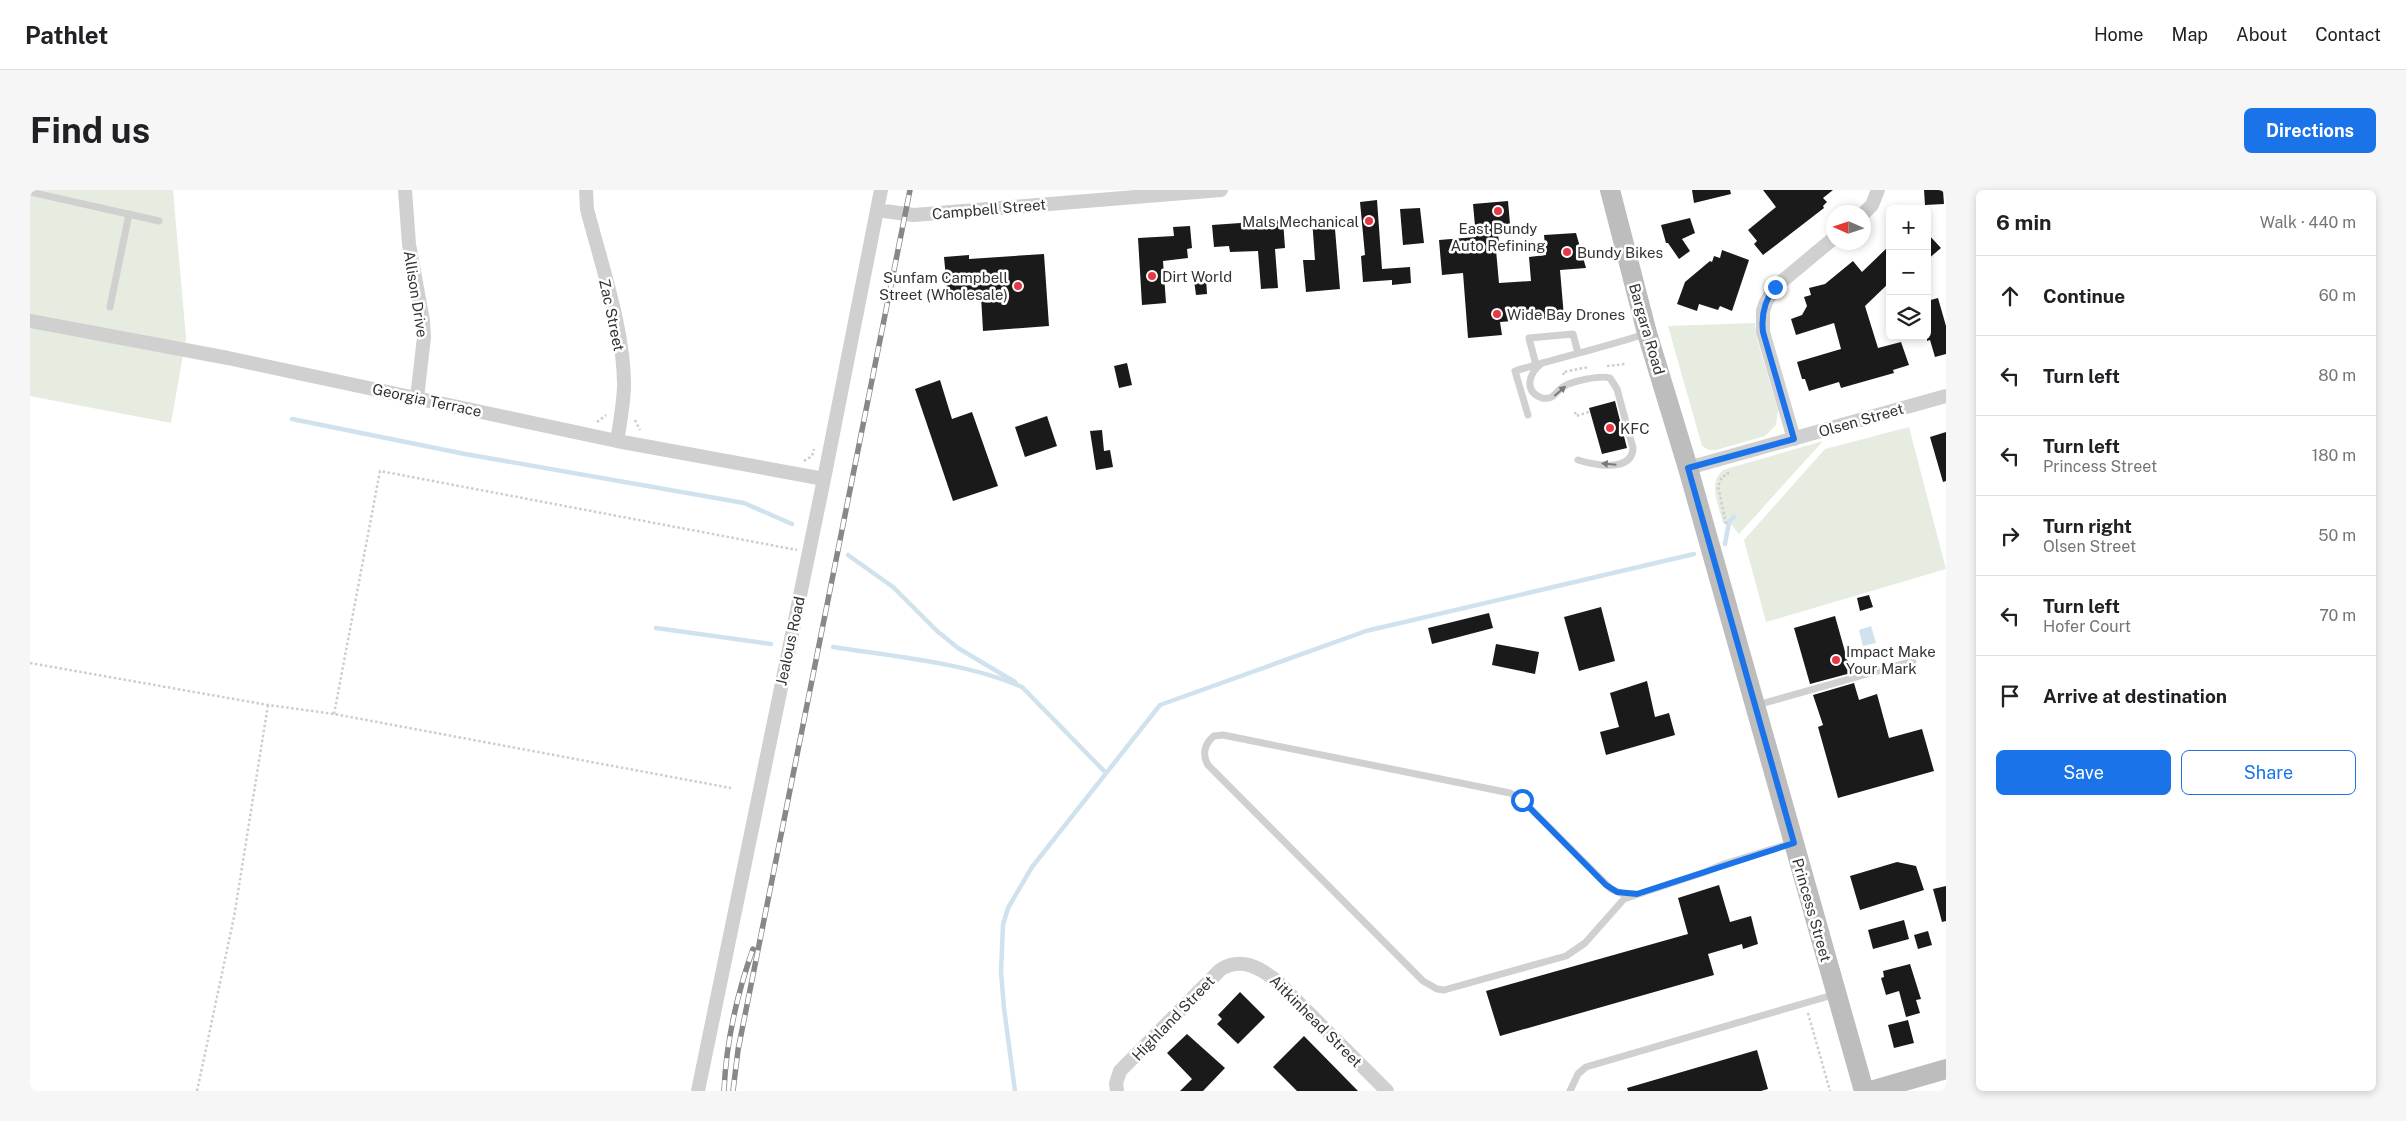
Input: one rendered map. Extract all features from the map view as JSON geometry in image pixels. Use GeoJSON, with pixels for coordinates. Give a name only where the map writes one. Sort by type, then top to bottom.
{"type":"FeatureCollection","features":[{"type":"Feature","properties":{"kind":"main road","name":"Bargara Road"},"geometry":{"type":"LineString","coordinates":[[1610,190],[1647,333],[1688,468]]}},
{"type":"Feature","properties":{"kind":"main road","name":"Princess Street"},"geometry":{"type":"LineString","coordinates":[[1688,468],[1864,1091]]}},
{"type":"Feature","properties":{"kind":"main road"},"geometry":{"type":"LineString","coordinates":[[1870,1091],[1946,1069]]}},
{"type":"Feature","properties":{"kind":"street","name":"Allison Drive"},"geometry":{"type":"LineString","coordinates":[[405,190],[408,244],[424,321],[418,398]]}},
{"type":"Feature","properties":{"kind":"street","name":"Zac Street"},"geometry":{"type":"LineString","coordinates":[[586,190],[587,209],[620,345],[624,388],[617,441]]}},
{"type":"Feature","properties":{"kind":"street","name":"Jealous Road"},"geometry":{"type":"LineString","coordinates":[[698,1091],[824,479],[881,190]]}},
{"type":"Feature","properties":{"kind":"street","name":"Campbell Street"},"geometry":{"type":"LineString","coordinates":[[877,210],[914,215],[1221,190]]}},
{"type":"Feature","properties":{"kind":"street"},"geometry":{"type":"LineString","coordinates":[[1871,206],[1878,190]]}},
{"type":"Feature","properties":{"kind":"street"},"geometry":{"type":"LineString","coordinates":[[1794,439],[1763,332],[1763,311],[1775,287],[1826,245]]}},
{"type":"Feature","properties":{"kind":"street","name":"Georgia Terrace"},"geometry":{"type":"LineString","coordinates":[[30,321],[228,358],[617,441],[824,479]]}},
{"type":"Feature","properties":{"kind":"street","name":"Olsen Street"},"geometry":{"type":"LineString","coordinates":[[1688,468],[1946,396]]}},
{"type":"Feature","properties":{"kind":"street","name":"Highland Street"},"geometry":{"type":"LineString","coordinates":[[1117,1087],[1120,1072],[1220,970],[1226,966],[1239,964]]}},
{"type":"Feature","properties":{"kind":"street","name":"Aitkinhead Street"},"geometry":{"type":"LineString","coordinates":[[1239,964],[1258,968],[1278,982],[1387,1091]]}},
{"type":"Feature","properties":{"kind":"lane"},"geometry":{"type":"LineString","coordinates":[[30,192],[159,221]]}},
{"type":"Feature","properties":{"kind":"lane"},"geometry":{"type":"LineString","coordinates":[[110,307],[129,214]]}},
{"type":"Feature","properties":{"kind":"lane"},"geometry":{"type":"LineString","coordinates":[[1528,415],[1515,370],[1595,350],[1647,333]]}},
{"type":"Feature","properties":{"kind":"lane"},"geometry":{"type":"LineString","coordinates":[[1539,364],[1529,338],[1573,334],[1578,353]]}},
{"type":"Feature","properties":{"kind":"lane"},"geometry":{"type":"LineString","coordinates":[[1539,364],[1531,373],[1530,384],[1534,394],[1542,398],[1554,396],[1566,386],[1602,376],[1610,378],[1617,389],[1633,448],[1631,457],[1628,461],[1618,465],[1578,460]]}},
{"type":"Feature","properties":{"kind":"lane"},"geometry":{"type":"LineString","coordinates":[[1755,705],[1913,661]]}},
{"type":"Feature","properties":{"kind":"lane"},"geometry":{"type":"LineString","coordinates":[[1637,894],[1623,894],[1611,889],[1522,800],[1510,792],[1224,735],[1214,736],[1205,748],[1205,760],[1208,765],[1423,981],[1437,989],[1452,989],[1566,956],[1585,943],[1624,899],[1794,843]]}},
{"type":"Feature","properties":{"kind":"lane"},"geometry":{"type":"LineString","coordinates":[[1570,1091],[1578,1074],[1586,1067],[1836,994]]}},
{"type":"Feature","properties":{"kind":"path"},"geometry":{"type":"LineString","coordinates":[[591,423],[602,421],[608,408]]}},
{"type":"Feature","properties":{"kind":"path"},"geometry":{"type":"LineString","coordinates":[[1575,412],[1576,416],[1589,412]]}},
{"type":"Feature","properties":{"kind":"path"},"geometry":{"type":"LineString","coordinates":[[635,416],[638,426],[644,433]]}},
{"type":"Feature","properties":{"kind":"path"},"geometry":{"type":"LineString","coordinates":[[800,463],[812,456],[816,441]]}},
{"type":"Feature","properties":{"kind":"path"},"geometry":{"type":"LineString","coordinates":[[1724,458],[1728,474],[1722,476],[1718,486],[1726,524]]}},
{"type":"Feature","properties":{"kind":"path"},"geometry":{"type":"LineString","coordinates":[[334,714],[380,471],[809,552]]}},
{"type":"Feature","properties":{"kind":"path"},"geometry":{"type":"LineString","coordinates":[[30,663],[268,705],[334,714],[731,788]]}},
{"type":"Feature","properties":{"kind":"path"},"geometry":{"type":"LineString","coordinates":[[197,1091],[234,916],[268,705]]}},
{"type":"Feature","properties":{"kind":"path"},"geometry":{"type":"LineString","coordinates":[[1805,1003],[1830,1091]]}},
{"type":"Feature","properties":{"kind":"shaded area"},"geometry":{"type":"Polygon","coordinates":[[[30,190],[173,190],[186,338],[171,423],[30,396],[30,190]]]}},
{"type":"Feature","properties":{"kind":"shaded area"},"geometry":{"type":"Polygon","coordinates":[[[1755,323],[1757,339],[1778,410],[1776,425],[1765,436],[1716,450],[1709,450],[1702,446],[1668,326],[1755,323]]]}},
{"type":"Feature","properties":{"kind":"shaded area"},"geometry":{"type":"Polygon","coordinates":[[[1909,427],[1946,569],[1766,622],[1744,540],[1825,449],[1909,427]]]}},
{"type":"Feature","properties":{"kind":"shaded area"},"geometry":{"type":"Polygon","coordinates":[[[1823,441],[1739,534],[1731,524],[1723,523],[1715,495],[1715,488],[1718,476],[1723,470],[1823,441]]]}},
{"type":"Feature","properties":{"kind":"water"},"geometry":{"type":"Polygon","coordinates":[[[1871,626],[1876,643],[1863,646],[1859,630],[1871,626]]]}},
{"type":"Feature","properties":{"kind":"building"},"geometry":{"type":"Polygon","coordinates":[[[1692,190],[1730,190],[1731,194],[1694,203],[1692,190]]]}},
{"type":"Feature","properties":{"kind":"building"},"geometry":{"type":"Polygon","coordinates":[[[1763,190],[1833,190],[1823,198],[1827,202],[1823,206],[1824,208],[1763,255],[1754,244],[1757,241],[1748,230],[1776,207],[1763,190]]]}},
{"type":"Feature","properties":{"kind":"building"},"geometry":{"type":"Polygon","coordinates":[[[1924,190],[1943,190],[1944,204],[1925,205],[1924,190]]]}},
{"type":"Feature","properties":{"kind":"building"},"geometry":{"type":"Polygon","coordinates":[[[1377,200],[1382,269],[1410,267],[1411,283],[1392,285],[1392,280],[1363,282],[1361,256],[1365,255],[1360,202],[1377,200]]]}},
{"type":"Feature","properties":{"kind":"building"},"geometry":{"type":"Polygon","coordinates":[[[1508,201],[1510,224],[1497,226],[1500,250],[1496,250],[1499,283],[1531,281],[1529,257],[1546,255],[1544,235],[1576,233],[1586,268],[1560,270],[1564,317],[1500,322],[1502,335],[1468,338],[1463,273],[1442,275],[1439,240],[1476,237],[1473,204],[1508,201]]]}},
{"type":"Feature","properties":{"kind":"building"},"geometry":{"type":"Polygon","coordinates":[[[1420,208],[1424,243],[1403,245],[1400,209],[1420,208]]]}},
{"type":"Feature","properties":{"kind":"building"},"geometry":{"type":"Polygon","coordinates":[[[1334,217],[1340,289],[1306,292],[1303,260],[1315,260],[1312,219],[1334,217]]]}},
{"type":"Feature","properties":{"kind":"building"},"geometry":{"type":"Polygon","coordinates":[[[1690,218],[1695,233],[1682,239],[1690,251],[1679,259],[1668,243],[1666,243],[1661,225],[1690,218]]]}},
{"type":"Feature","properties":{"kind":"building"},"geometry":{"type":"Polygon","coordinates":[[[1283,220],[1285,248],[1275,249],[1278,288],[1261,289],[1258,251],[1230,252],[1229,246],[1214,247],[1212,225],[1283,220]]]}},
{"type":"Feature","properties":{"kind":"building"},"geometry":{"type":"Polygon","coordinates":[[[1190,226],[1192,248],[1187,249],[1188,258],[1163,261],[1166,303],[1142,305],[1138,238],[1174,236],[1173,227],[1190,226]]]}},
{"type":"Feature","properties":{"kind":"building"},"geometry":{"type":"Polygon","coordinates":[[[1931,237],[1941,248],[1931,257],[1931,237]]]}},
{"type":"Feature","properties":{"kind":"building"},"geometry":{"type":"Polygon","coordinates":[[[1886,249],[1886,286],[1865,306],[1878,348],[1901,342],[1909,365],[1893,370],[1894,373],[1841,388],[1839,382],[1809,391],[1805,379],[1802,379],[1797,362],[1841,349],[1834,323],[1796,335],[1791,319],[1802,315],[1807,306],[1804,297],[1811,295],[1809,288],[1825,284],[1853,261],[1862,272],[1886,249]]]}},
{"type":"Feature","properties":{"kind":"building"},"geometry":{"type":"Polygon","coordinates":[[[1722,250],[1749,260],[1732,311],[1720,306],[1718,310],[1699,304],[1697,311],[1677,304],[1685,282],[1710,261],[1712,262],[1714,256],[1720,258],[1722,250]]]}},
{"type":"Feature","properties":{"kind":"building"},"geometry":{"type":"Polygon","coordinates":[[[1044,254],[1049,326],[983,331],[981,296],[948,300],[944,257],[969,255],[969,259],[1044,254]]]}},
{"type":"Feature","properties":{"kind":"building"},"geometry":{"type":"Polygon","coordinates":[[[1206,278],[1207,294],[1196,295],[1194,280],[1206,278]]]}},
{"type":"Feature","properties":{"kind":"building"},"geometry":{"type":"Polygon","coordinates":[[[1938,298],[1946,326],[1946,354],[1935,357],[1930,340],[1931,300],[1938,298]]]}},
{"type":"Feature","properties":{"kind":"building"},"geometry":{"type":"Polygon","coordinates":[[[1127,363],[1132,385],[1119,388],[1114,366],[1127,363]]]}},
{"type":"Feature","properties":{"kind":"building"},"geometry":{"type":"Polygon","coordinates":[[[940,380],[952,419],[972,412],[998,486],[953,501],[915,389],[940,380]]]}},
{"type":"Feature","properties":{"kind":"building","name":"KFC"},"geometry":{"type":"Polygon","coordinates":[[[1615,401],[1627,448],[1602,454],[1589,408],[1615,401]]]}},
{"type":"Feature","properties":{"kind":"building"},"geometry":{"type":"Polygon","coordinates":[[[1047,416],[1057,446],[1025,457],[1015,427],[1047,416]]]}},
{"type":"Feature","properties":{"kind":"building"},"geometry":{"type":"Polygon","coordinates":[[[1102,430],[1104,451],[1110,450],[1113,467],[1096,470],[1090,431],[1102,430]]]}},
{"type":"Feature","properties":{"kind":"building"},"geometry":{"type":"Polygon","coordinates":[[[1946,432],[1946,481],[1943,482],[1930,437],[1946,432]]]}},
{"type":"Feature","properties":{"kind":"building"},"geometry":{"type":"Polygon","coordinates":[[[1869,595],[1873,607],[1860,611],[1857,598],[1869,595]]]}},
{"type":"Feature","properties":{"kind":"building"},"geometry":{"type":"Polygon","coordinates":[[[1601,607],[1615,661],[1579,671],[1564,617],[1601,607]]]}},
{"type":"Feature","properties":{"kind":"building"},"geometry":{"type":"Polygon","coordinates":[[[1489,613],[1493,628],[1432,644],[1428,628],[1489,613]]]}},
{"type":"Feature","properties":{"kind":"building"},"geometry":{"type":"Polygon","coordinates":[[[1835,616],[1851,673],[1810,684],[1794,628],[1835,616]]]}},
{"type":"Feature","properties":{"kind":"building"},"geometry":{"type":"Polygon","coordinates":[[[1496,644],[1539,652],[1535,674],[1492,665],[1496,644]]]}},
{"type":"Feature","properties":{"kind":"building"},"geometry":{"type":"Polygon","coordinates":[[[1647,681],[1655,717],[1669,713],[1675,735],[1606,755],[1600,732],[1619,727],[1610,693],[1647,681]]]}},
{"type":"Feature","properties":{"kind":"building"},"geometry":{"type":"Polygon","coordinates":[[[1854,683],[1859,700],[1877,694],[1889,738],[1922,729],[1934,771],[1838,798],[1818,727],[1823,725],[1813,695],[1854,683]]]}},
{"type":"Feature","properties":{"kind":"building"},"geometry":{"type":"Polygon","coordinates":[[[1897,862],[1916,866],[1924,890],[1860,910],[1850,876],[1897,862]]]}},
{"type":"Feature","properties":{"kind":"building"},"geometry":{"type":"Polygon","coordinates":[[[1719,885],[1730,922],[1751,916],[1758,944],[1743,949],[1742,944],[1708,954],[1714,975],[1500,1036],[1486,991],[1688,934],[1678,898],[1719,885]]]}},
{"type":"Feature","properties":{"kind":"building"},"geometry":{"type":"Polygon","coordinates":[[[1946,886],[1946,921],[1942,922],[1933,889],[1946,886]]]}},
{"type":"Feature","properties":{"kind":"building"},"geometry":{"type":"Polygon","coordinates":[[[1904,920],[1909,939],[1873,949],[1868,930],[1904,920]]]}},
{"type":"Feature","properties":{"kind":"building"},"geometry":{"type":"Polygon","coordinates":[[[1928,931],[1932,945],[1918,949],[1914,935],[1928,931]]]}},
{"type":"Feature","properties":{"kind":"building"},"geometry":{"type":"Polygon","coordinates":[[[1910,964],[1921,999],[1916,1000],[1920,1013],[1906,1017],[1899,991],[1886,995],[1881,978],[1884,977],[1883,971],[1910,964]]]}},
{"type":"Feature","properties":{"kind":"building"},"geometry":{"type":"Polygon","coordinates":[[[1240,992],[1265,1017],[1238,1044],[1217,1024],[1222,1019],[1218,1015],[1240,992]]]}},
{"type":"Feature","properties":{"kind":"building"},"geometry":{"type":"Polygon","coordinates":[[[1908,1020],[1914,1043],[1894,1048],[1888,1025],[1908,1020]]]}},
{"type":"Feature","properties":{"kind":"building"},"geometry":{"type":"Polygon","coordinates":[[[1187,1034],[1225,1068],[1203,1091],[1180,1091],[1192,1079],[1167,1053],[1187,1034]]]}},
{"type":"Feature","properties":{"kind":"building"},"geometry":{"type":"Polygon","coordinates":[[[1304,1036],[1358,1091],[1297,1091],[1273,1067],[1304,1036]]]}},
{"type":"Feature","properties":{"kind":"building"},"geometry":{"type":"Polygon","coordinates":[[[1757,1050],[1768,1089],[1761,1091],[1628,1091],[1627,1088],[1757,1050]]]}},
{"type":"Feature","properties":{"kind":"waterway"},"geometry":{"type":"LineString","coordinates":[[292,419],[465,454],[744,503],[792,524]]}},
{"type":"Feature","properties":{"kind":"waterway"},"geometry":{"type":"LineString","coordinates":[[1725,544],[1729,522],[1734,517]]}},
{"type":"Feature","properties":{"kind":"waterway"},"geometry":{"type":"LineString","coordinates":[[1015,1091],[1001,972],[1003,925],[1008,908],[1032,867],[1160,705],[1366,631],[1694,554]]}},
{"type":"Feature","properties":{"kind":"waterway"},"geometry":{"type":"LineString","coordinates":[[848,555],[893,587],[937,631],[958,648],[1015,682]]}},
{"type":"Feature","properties":{"kind":"waterway"},"geometry":{"type":"LineString","coordinates":[[656,628],[771,644]]}},
{"type":"Feature","properties":{"kind":"waterway"},"geometry":{"type":"LineString","coordinates":[[833,647],[954,666],[1022,687],[1106,773]]}},
{"type":"Feature","properties":{"kind":"railway"},"geometry":{"type":"LineString","coordinates":[[733,1091],[738,1050],[910,190]]}},
{"type":"Feature","properties":{"kind":"railway"},"geometry":{"type":"LineString","coordinates":[[724,1091],[733,1019],[753,949]]}},
{"type":"Feature","properties":{"kind":"place","name":"East Bundy Auto Refining"},"geometry":{"type":"Point","coordinates":[1498,211]}},
{"type":"Feature","properties":{"kind":"place","name":"Mals Mechanical"},"geometry":{"type":"Point","coordinates":[1369,221]}},
{"type":"Feature","properties":{"kind":"place","name":"Bundy Bikes"},"geometry":{"type":"Point","coordinates":[1567,252]}},
{"type":"Feature","properties":{"kind":"place","name":"Dirt World"},"geometry":{"type":"Point","coordinates":[1152,276]}},
{"type":"Feature","properties":{"kind":"place","name":"Sunfam Campbell Street (Wholesale)"},"geometry":{"type":"Point","coordinates":[1018,286]}},
{"type":"Feature","properties":{"kind":"place","name":"Wide Bay Drones"},"geometry":{"type":"Point","coordinates":[1497,314]}},
{"type":"Feature","properties":{"kind":"place","name":"KFC"},"geometry":{"type":"Point","coordinates":[1610,428]}},
{"type":"Feature","properties":{"kind":"place","name":"Impact Make Your Mark"},"geometry":{"type":"Point","coordinates":[1836,660]}},
{"type":"Feature","properties":{"kind":"route"},"geometry":{"type":"LineString","coordinates":[[1522,800],[1606,885],[1623,894],[1637,894],[1724,864],[1794,843],[1688,468],[1794,439],[1763,332],[1763,311],[1775,287]]}}]}
